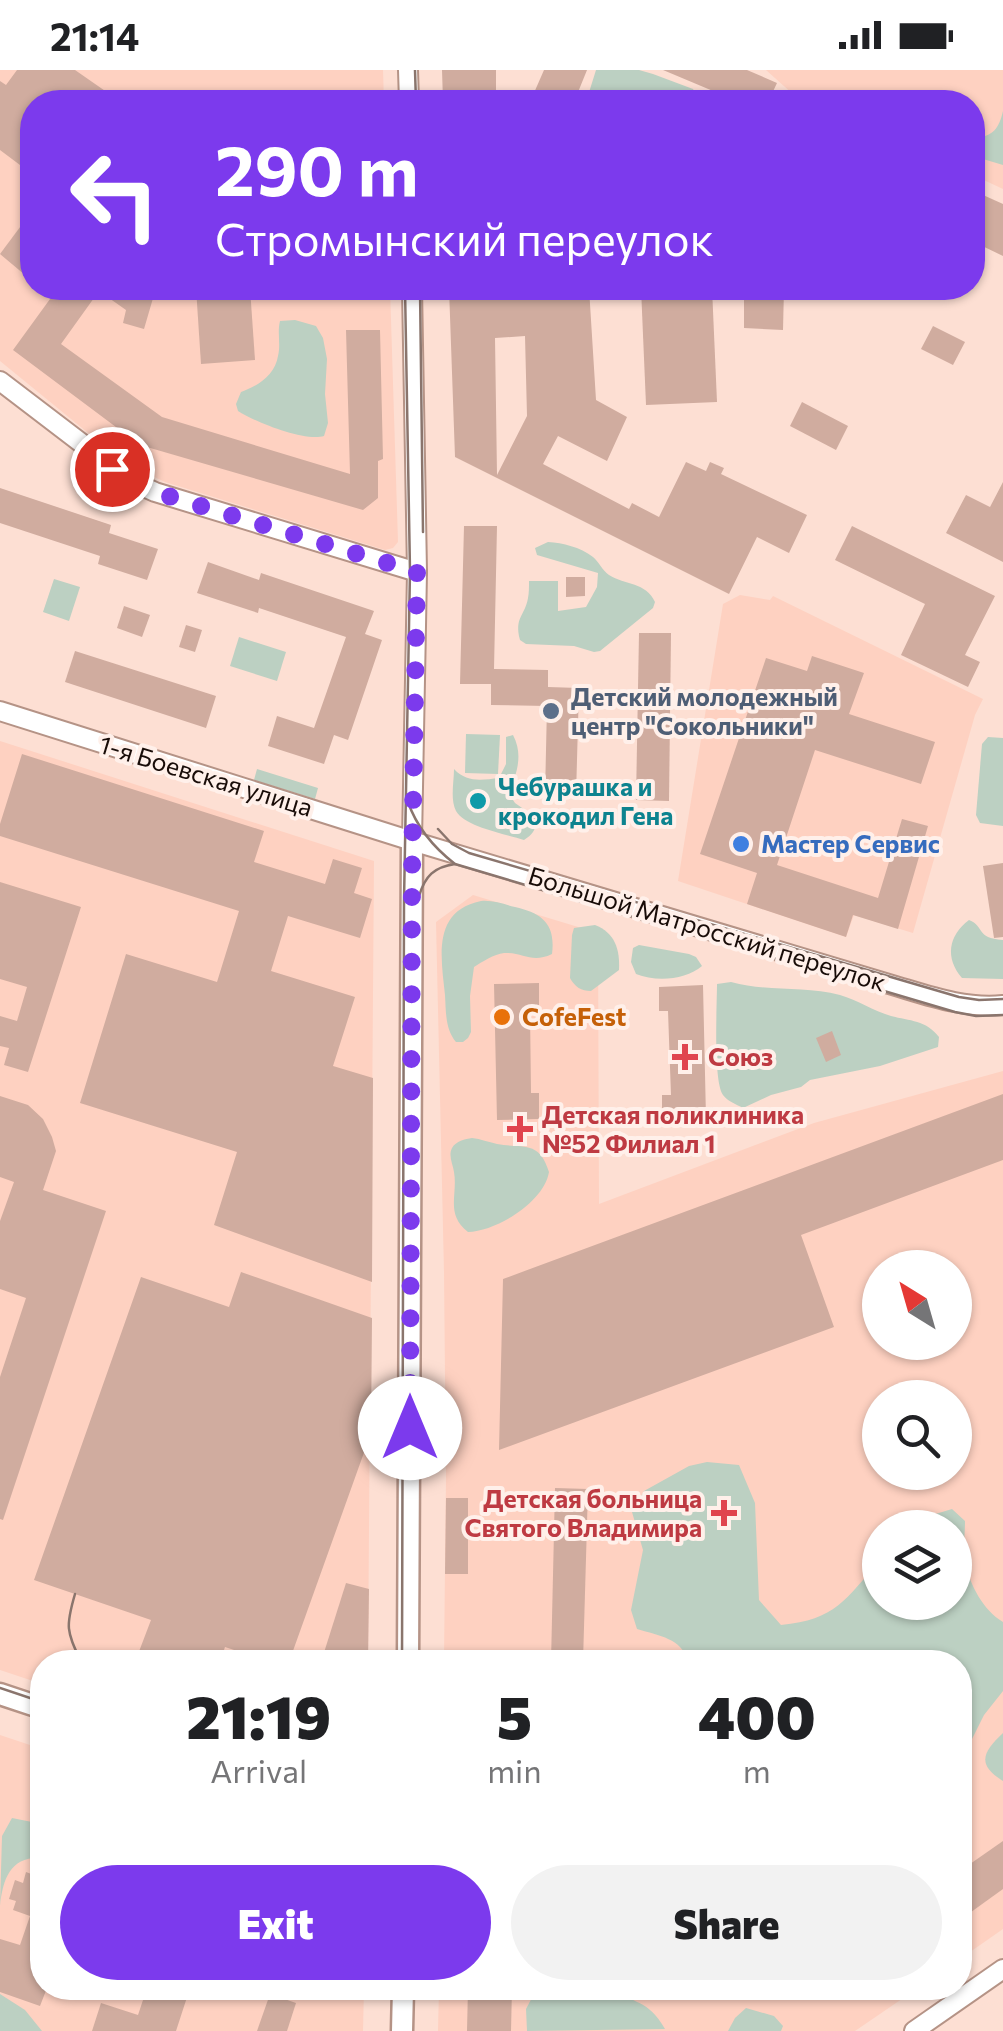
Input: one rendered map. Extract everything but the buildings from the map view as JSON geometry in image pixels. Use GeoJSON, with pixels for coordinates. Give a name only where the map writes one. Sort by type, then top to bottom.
{"type":"FeatureCollection","features":[{"type":"Feature","properties":{"kind":"street"},"geometry":{"type":"LineString","coordinates":[[408,1650],[417,572],[412,300]]}},
{"type":"Feature","properties":{"kind":"street"},"geometry":{"type":"LineString","coordinates":[[0,381],[131,482],[417,572]]}},
{"type":"Feature","properties":{"kind":"street","name":"1-я Боевская улица"},"geometry":{"type":"LineString","coordinates":[[0,712],[412,841]]}},
{"type":"Feature","properties":{"kind":"street","name":"Большой Матросский переулок"},"geometry":{"type":"LineString","coordinates":[[412,841],[925,994],[976,1007],[1003,1006]]}},
{"type":"Feature","properties":{"kind":"street"},"geometry":{"type":"LineString","coordinates":[[0,1694],[30,1704]]}},
{"type":"Feature","properties":{"kind":"street"},"geometry":{"type":"LineString","coordinates":[[972,1991],[1003,1969]]}},
{"type":"Feature","properties":{"kind":"street"},"geometry":{"type":"LineString","coordinates":[[402,2031],[403,2000]]}},
{"type":"Feature","properties":{"kind":"street"},"geometry":{"type":"LineString","coordinates":[[914,2031],[958,2000]]}},
{"type":"Feature","properties":{"kind":"shaded area"},"geometry":{"type":"Polygon","coordinates":[[[0,70],[383,70],[384,90],[20,90],[20,300],[390,300],[398,542],[393,548],[385,550],[165,482],[137,469],[0,361],[0,70]]]}},
{"type":"Feature","properties":{"kind":"shaded area"},"geometry":{"type":"Polygon","coordinates":[[[766,70],[1003,70],[1003,189],[985,181],[985,90],[788,90],[766,70]]]}},
{"type":"Feature","properties":{"kind":"shaded area"},"geometry":{"type":"Polygon","coordinates":[[[740,595],[770,600],[773,596],[983,699],[975,715],[913,933],[854,915],[846,937],[678,881],[723,604],[740,595]]]}},
{"type":"Feature","properties":{"kind":"shaded area"},"geometry":{"type":"Polygon","coordinates":[[[0,741],[374,861],[368,1650],[30,1650],[30,1680],[0,1670],[0,741]]]}},
{"type":"Feature","properties":{"kind":"shaded area","name":"Детская больница Святого Владимира"},"geometry":{"type":"Polygon","coordinates":[[[473,895],[598,933],[599,1204],[814,1123],[1003,1071],[1003,1929],[972,1951],[972,1650],[444,1650],[446,1477],[436,922],[473,895]]]}},
{"type":"Feature","properties":{"kind":"shaded area"},"geometry":{"type":"Polygon","coordinates":[[[0,1735],[30,1745],[30,2000],[364,2000],[363,2031],[0,2031],[0,1735]]]}},
{"type":"Feature","properties":{"kind":"shaded area"},"geometry":{"type":"Polygon","coordinates":[[[439,2000],[900,2000],[855,2031],[438,2031],[439,2000]]]}},
{"type":"Feature","properties":{"kind":"green space"},"geometry":{"type":"Polygon","coordinates":[[[596,70],[639,70],[694,90],[590,90],[596,70]]]}},
{"type":"Feature","properties":{"kind":"green space"},"geometry":{"type":"Polygon","coordinates":[[[1003,111],[1003,165],[985,160],[985,136],[999,123],[1003,111]]]}},
{"type":"Feature","properties":{"kind":"green space"},"geometry":{"type":"Polygon","coordinates":[[[295,320],[316,326],[323,338],[328,423],[324,436],[293,434],[268,425],[238,411],[236,404],[241,392],[259,383],[273,369],[279,352],[280,321],[295,320]]]}},
{"type":"Feature","properties":{"kind":"green space"},"geometry":{"type":"Polygon","coordinates":[[[548,542],[588,554],[609,575],[641,587],[655,602],[653,608],[600,651],[526,644],[520,640],[518,626],[527,604],[529,581],[558,581],[558,611],[586,607],[597,587],[598,573],[537,555],[535,548],[548,542]]]}},
{"type":"Feature","properties":{"kind":"green space"},"geometry":{"type":"Polygon","coordinates":[[[54,579],[80,587],[69,621],[43,612],[54,579]]]}},
{"type":"Feature","properties":{"kind":"green space"},"geometry":{"type":"Polygon","coordinates":[[[239,637],[286,652],[277,681],[230,666],[239,637]]]}},
{"type":"Feature","properties":{"kind":"green space"},"geometry":{"type":"Polygon","coordinates":[[[466,734],[500,735],[498,774],[465,773],[466,734]]]}},
{"type":"Feature","properties":{"kind":"green space"},"geometry":{"type":"Polygon","coordinates":[[[513,735],[518,758],[509,794],[536,821],[534,830],[524,840],[468,821],[456,811],[453,801],[454,769],[469,779],[499,778],[506,764],[506,737],[513,735]]]}},
{"type":"Feature","properties":{"kind":"green space"},"geometry":{"type":"Polygon","coordinates":[[[988,737],[1003,738],[1003,826],[980,823],[976,815],[982,744],[988,737]]]}},
{"type":"Feature","properties":{"kind":"green space"},"geometry":{"type":"Polygon","coordinates":[[[257,769],[318,788],[315,799],[254,780],[257,769]]]}},
{"type":"Feature","properties":{"kind":"green space"},"geometry":{"type":"Polygon","coordinates":[[[481,901],[524,909],[539,916],[552,934],[552,954],[533,958],[504,953],[474,967],[471,1032],[463,1042],[456,1042],[447,1020],[443,938],[454,915],[481,901]]]}},
{"type":"Feature","properties":{"kind":"green space"},"geometry":{"type":"Polygon","coordinates":[[[969,920],[988,937],[1003,940],[1003,979],[962,978],[957,970],[951,948],[957,933],[969,920]]]}},
{"type":"Feature","properties":{"kind":"green space"},"geometry":{"type":"Polygon","coordinates":[[[595,925],[615,943],[619,970],[587,991],[570,978],[572,935],[574,928],[595,925]]]}},
{"type":"Feature","properties":{"kind":"green space"},"geometry":{"type":"Polygon","coordinates":[[[639,945],[689,954],[702,966],[670,978],[636,974],[631,962],[633,948],[639,945]]]}},
{"type":"Feature","properties":{"kind":"green space"},"geometry":{"type":"Polygon","coordinates":[[[731,982],[840,995],[884,1014],[923,1024],[939,1037],[938,1047],[880,1066],[810,1080],[743,1108],[723,1095],[718,1075],[717,984],[731,982]]]}},
{"type":"Feature","properties":{"kind":"green space"},"geometry":{"type":"Polygon","coordinates":[[[472,1138],[535,1150],[549,1172],[538,1194],[518,1213],[468,1232],[455,1211],[450,1154],[456,1144],[472,1138]]]}},
{"type":"Feature","properties":{"kind":"green space"},"geometry":{"type":"Polygon","coordinates":[[[707,1462],[739,1465],[755,1503],[759,1600],[781,1625],[827,1613],[862,1581],[862,1620],[972,1620],[972,1583],[984,1604],[1003,1622],[1003,1691],[972,1739],[972,1650],[682,1650],[661,1636],[637,1629],[631,1610],[643,1550],[632,1512],[644,1491],[689,1466],[707,1462]]]}},
{"type":"Feature","properties":{"kind":"green space"},"geometry":{"type":"Polygon","coordinates":[[[1003,1733],[1003,1781],[989,1769],[985,1758],[1003,1733]]]}},
{"type":"Feature","properties":{"kind":"green space"},"geometry":{"type":"Polygon","coordinates":[[[12,1818],[30,1822],[30,1858],[10,1871],[0,1906],[2,1836],[12,1818]]]}},
{"type":"Feature","properties":{"kind":"green space"},"geometry":{"type":"Polygon","coordinates":[[[0,1994],[25,2010],[42,2031],[0,2031],[0,1994]]]}},
{"type":"Feature","properties":{"kind":"green space"},"geometry":{"type":"Polygon","coordinates":[[[531,2000],[632,2000],[646,2007],[665,2029],[527,2031],[526,2009],[531,2000]]]}},
{"type":"Feature","properties":{"kind":"green space"},"geometry":{"type":"Polygon","coordinates":[[[746,2008],[774,2016],[783,2026],[781,2031],[728,2031],[746,2008]]]}},
{"type":"Feature","properties":{"kind":"tram line"},"geometry":{"type":"LineString","coordinates":[[415,70],[416,90]]}},
{"type":"Feature","properties":{"kind":"tram line"},"geometry":{"type":"LineString","coordinates":[[402,1650],[404,901],[410,571],[405,300]]}},
{"type":"Feature","properties":{"kind":"tram line"},"geometry":{"type":"LineString","coordinates":[[420,300],[423,532]]}},
{"type":"Feature","properties":{"kind":"tram line"},"geometry":{"type":"LineString","coordinates":[[408,802],[427,836],[455,864],[955,1012],[1003,1015]]}},
{"type":"Feature","properties":{"kind":"tram line"},"geometry":{"type":"LineString","coordinates":[[438,829],[452,844],[469,853],[959,997],[1003,999]]}},
{"type":"Feature","properties":{"kind":"tram line"},"geometry":{"type":"LineString","coordinates":[[419,896],[431,874],[455,864]]}},
{"type":"Feature","properties":{"kind":"tram line"},"geometry":{"type":"LineString","coordinates":[[75,1594],[69,1629],[76,1650]]}},
{"type":"Feature","properties":{"kind":"tram line"},"geometry":{"type":"LineString","coordinates":[[0,1688],[30,1698]]}},
{"type":"Feature","properties":{"kind":"place","name":"Детский молодежный центр \"Сокольники\""},"geometry":{"type":"Point","coordinates":[551,711]}},
{"type":"Feature","properties":{"kind":"place","name":"Чебурашка и крокодил Гена"},"geometry":{"type":"Point","coordinates":[478,801]}},
{"type":"Feature","properties":{"kind":"place","name":"Мастер Сервис"},"geometry":{"type":"Point","coordinates":[741,844]}},
{"type":"Feature","properties":{"kind":"place","name":"CofeFest"},"geometry":{"type":"Point","coordinates":[502,1017]}},
{"type":"Feature","properties":{"kind":"place","name":"Союз"},"geometry":{"type":"Point","coordinates":[685,1057]}},
{"type":"Feature","properties":{"kind":"place","name":"Детская поликлиника №52 Филиал 1"},"geometry":{"type":"Point","coordinates":[520,1129]}},
{"type":"Feature","properties":{"kind":"place","name":"Детская больница Святого Владимира"},"geometry":{"type":"Point","coordinates":[724,1513]}},
{"type":"Feature","properties":{"kind":"route"},"geometry":{"type":"LineString","coordinates":[[112,469],[155,492],[417,572],[410,1428]]}}]}
